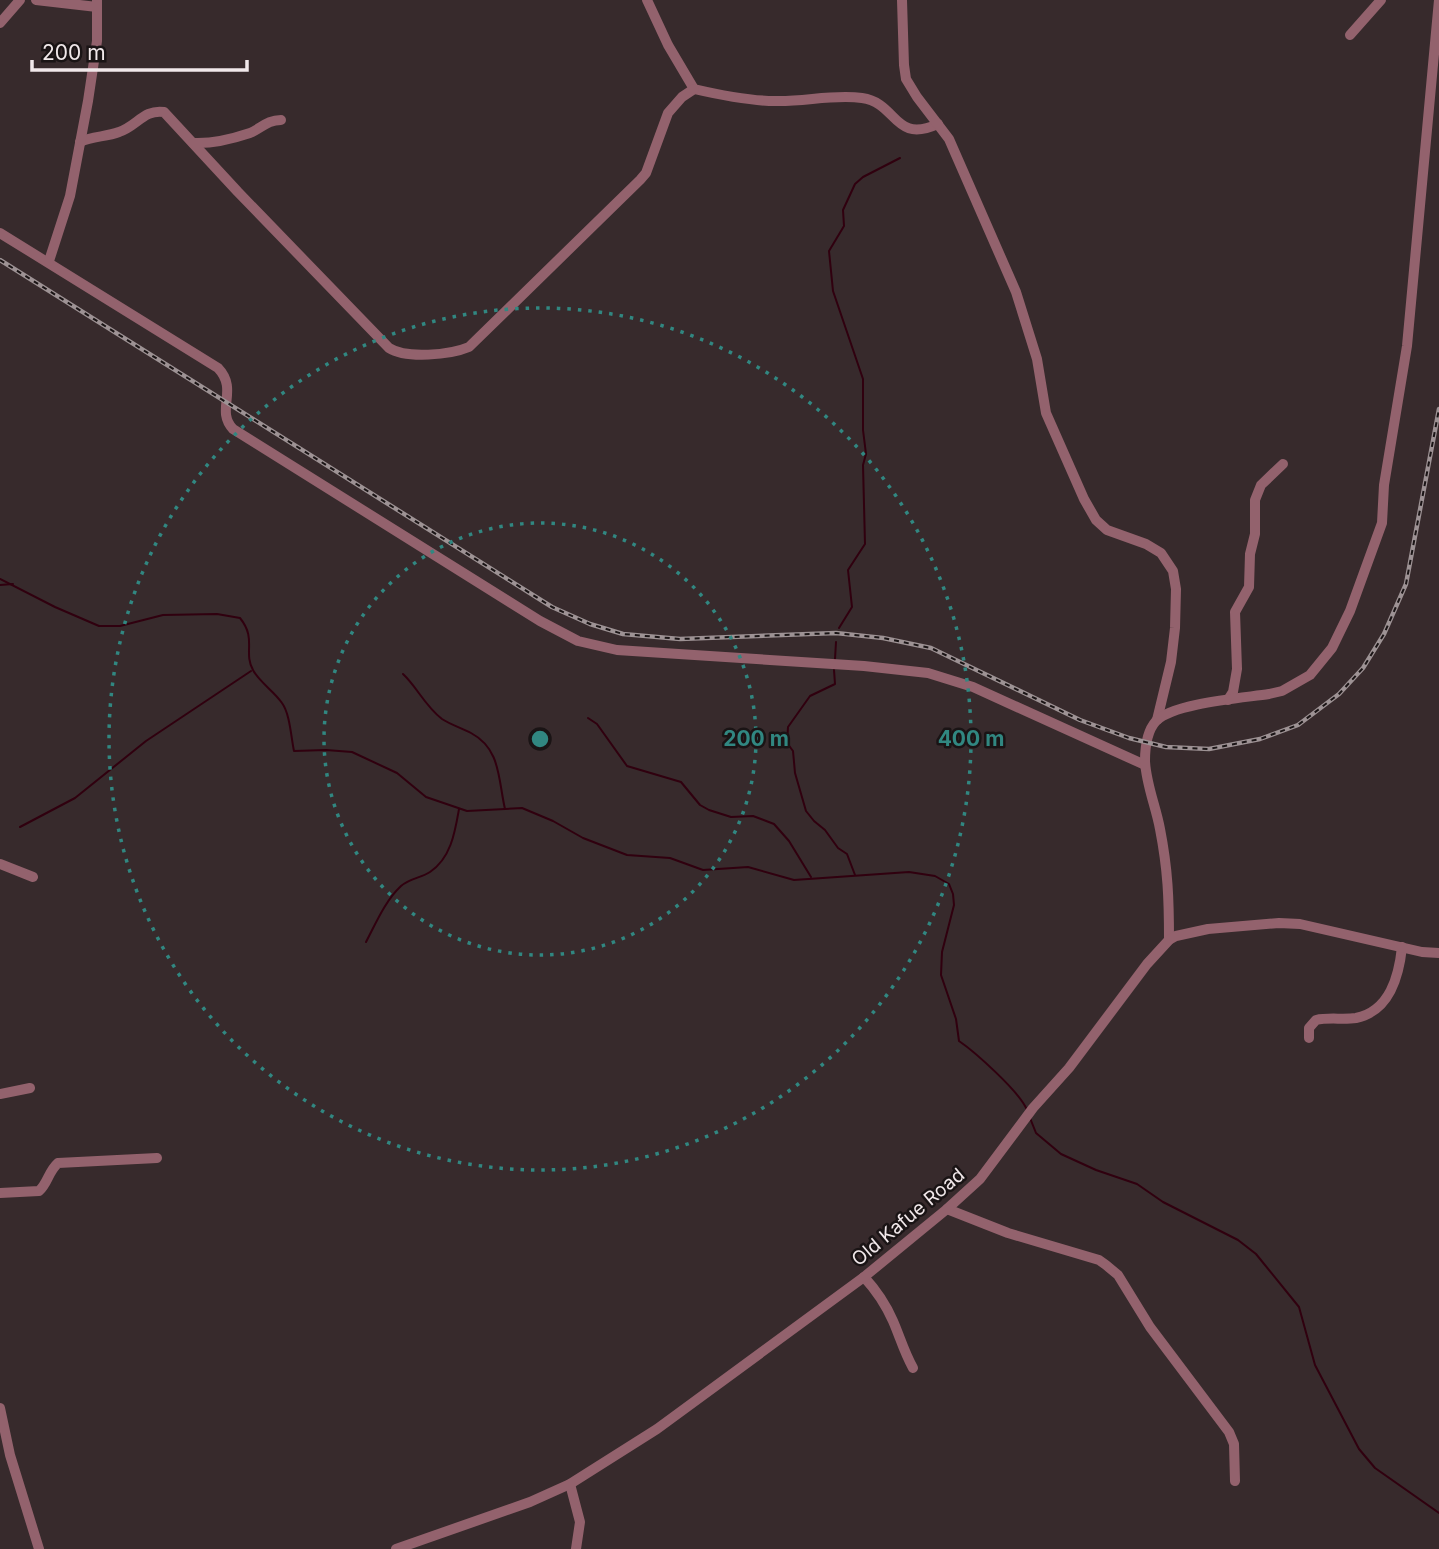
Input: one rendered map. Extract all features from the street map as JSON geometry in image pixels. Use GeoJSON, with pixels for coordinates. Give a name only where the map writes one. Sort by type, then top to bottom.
{"type":"FeatureCollection","features":[{"type":"Feature","properties":{"kind":"street"},"geometry":{"type":"LineString","coordinates":[[0,23],[20,0]]}},
{"type":"Feature","properties":{"kind":"street"},"geometry":{"type":"LineString","coordinates":[[36,0],[97,3],[97,41],[80,142],[69,196],[49,261]]}},
{"type":"Feature","properties":{"kind":"street"},"geometry":{"type":"LineString","coordinates":[[647,0],[668,45],[694,89]]}},
{"type":"Feature","properties":{"kind":"street"},"geometry":{"type":"LineString","coordinates":[[902,0],[904,72],[917,97],[955,151],[1016,292],[1037,359],[1046,413],[1084,499],[1096,520],[1107,530],[1146,544],[1161,553],[1173,571],[1177,589],[1171,662],[1157,720],[1147,742],[1145,765],[1165,853],[1170,894],[1169,940]]}},
{"type":"Feature","properties":{"kind":"street"},"geometry":{"type":"LineString","coordinates":[[1350,36],[1381,0]]}},
{"type":"Feature","properties":{"kind":"street"},"geometry":{"type":"LineString","coordinates":[[1157,720],[1185,707],[1282,691],[1310,675],[1322,663],[1350,611],[1382,523],[1384,485],[1407,346],[1439,0]]}},
{"type":"Feature","properties":{"kind":"street"},"geometry":{"type":"LineString","coordinates":[[80,142],[119,132],[146,114],[164,112],[389,348],[399,353],[448,354],[468,347],[621,201],[646,173],[668,113],[694,89],[776,102],[819,97],[862,98],[887,111],[906,128],[923,130],[938,124]]}},
{"type":"Feature","properties":{"kind":"street"},"geometry":{"type":"LineString","coordinates":[[193,144],[240,136],[253,132],[268,121],[281,120]]}},
{"type":"Feature","properties":{"kind":"street"},"geometry":{"type":"LineString","coordinates":[[0,233],[218,368],[225,375],[228,384],[226,417],[233,429],[540,621],[578,641],[617,650],[864,666],[928,673],[972,687],[1145,765]]}},
{"type":"Feature","properties":{"kind":"street"},"geometry":{"type":"LineString","coordinates":[[1228,700],[1233,692],[1237,669],[1235,612],[1249,587],[1250,554],[1255,534],[1255,500],[1261,485],[1283,464]]}},
{"type":"Feature","properties":{"kind":"street"},"geometry":{"type":"LineString","coordinates":[[0,864],[33,877]]}},
{"type":"Feature","properties":{"kind":"street"},"geometry":{"type":"LineString","coordinates":[[1169,940],[1175,936],[1208,929],[1279,923],[1322,928],[1439,953]]}},
{"type":"Feature","properties":{"kind":"street","name":"Old Kafue Road"},"geometry":{"type":"LineString","coordinates":[[396,1549],[530,1502],[569,1484],[657,1429],[864,1277],[980,1179],[1034,1108],[1069,1068],[1147,964],[1169,940]]}},
{"type":"Feature","properties":{"kind":"street"},"geometry":{"type":"LineString","coordinates":[[1309,1038],[1308,1028],[1316,1020],[1354,1018],[1366,1014],[1380,1003],[1395,985],[1399,975],[1402,947]]}},
{"type":"Feature","properties":{"kind":"street"},"geometry":{"type":"LineString","coordinates":[[0,1094],[30,1088]]}},
{"type":"Feature","properties":{"kind":"street"},"geometry":{"type":"LineString","coordinates":[[0,1193],[39,1191],[49,1171],[58,1163],[156,1158]]}},
{"type":"Feature","properties":{"kind":"street"},"geometry":{"type":"LineString","coordinates":[[947,1209],[1008,1233],[1099,1261],[1118,1275],[1150,1327],[1229,1432],[1234,1444],[1235,1481]]}},
{"type":"Feature","properties":{"kind":"street"},"geometry":{"type":"LineString","coordinates":[[864,1277],[876,1291],[892,1320],[903,1351],[914,1368]]}},
{"type":"Feature","properties":{"kind":"street"},"geometry":{"type":"LineString","coordinates":[[0,1408],[5,1457],[38,1549]]}},
{"type":"Feature","properties":{"kind":"street"},"geometry":{"type":"LineString","coordinates":[[569,1484],[580,1522],[576,1549]]}},
{"type":"Feature","properties":{"kind":"waterway"},"geometry":{"type":"LineString","coordinates":[[839,628],[852,607],[848,570],[865,544],[863,465],[866,454],[863,379],[833,291],[829,251],[844,226],[843,210],[855,184],[900,158]]}},
{"type":"Feature","properties":{"kind":"waterway"},"geometry":{"type":"LineString","coordinates":[[0,579],[99,626],[120,626],[163,615],[217,614],[240,618],[248,632],[249,657],[253,670],[285,708],[294,751],[352,752],[397,773],[426,797],[467,811],[522,808],[583,838],[627,855],[670,858],[703,870],[748,867],[794,880],[909,872],[935,876],[949,884],[953,894],[954,905],[942,952],[941,975],[956,1019],[959,1041],[1007,1083],[1027,1110]]}},
{"type":"Feature","properties":{"kind":"waterway"},"geometry":{"type":"LineString","coordinates":[[0,585],[13,584]]}},
{"type":"Feature","properties":{"kind":"waterway"},"geometry":{"type":"LineString","coordinates":[[835,659],[836,642]]}},
{"type":"Feature","properties":{"kind":"waterway"},"geometry":{"type":"LineString","coordinates":[[834,670],[835,684],[810,696],[788,727],[787,743],[793,751],[795,773],[806,811],[838,848],[847,854],[855,875]]}},
{"type":"Feature","properties":{"kind":"waterway"},"geometry":{"type":"LineString","coordinates":[[20,827],[75,798],[146,741],[251,671]]}},
{"type":"Feature","properties":{"kind":"waterway"},"geometry":{"type":"LineString","coordinates":[[403,674],[436,714],[471,733],[488,747],[497,766],[505,809]]}},
{"type":"Feature","properties":{"kind":"waterway"},"geometry":{"type":"LineString","coordinates":[[588,718],[597,724],[627,766],[681,782],[700,805],[709,810],[731,817],[753,816],[774,824],[789,841],[811,877]]}},
{"type":"Feature","properties":{"kind":"waterway"},"geometry":{"type":"LineString","coordinates":[[366,942],[395,892],[404,883],[430,872],[443,859],[451,844],[459,809]]}},
{"type":"Feature","properties":{"kind":"waterway"},"geometry":{"type":"LineString","coordinates":[[1030,1118],[1036,1133],[1061,1154],[1137,1184],[1163,1202],[1238,1240],[1256,1254],[1299,1307],[1315,1365],[1359,1449],[1375,1468],[1439,1513]]}},
{"type":"Feature","properties":{"kind":"railway"},"geometry":{"type":"LineString","coordinates":[[0,260],[552,607],[590,624],[623,634],[680,639],[836,633],[883,638],[931,648],[1080,720],[1129,738],[1166,747],[1209,749],[1260,739],[1298,725],[1339,694],[1363,668],[1384,634],[1406,584],[1439,409]]}}]}
